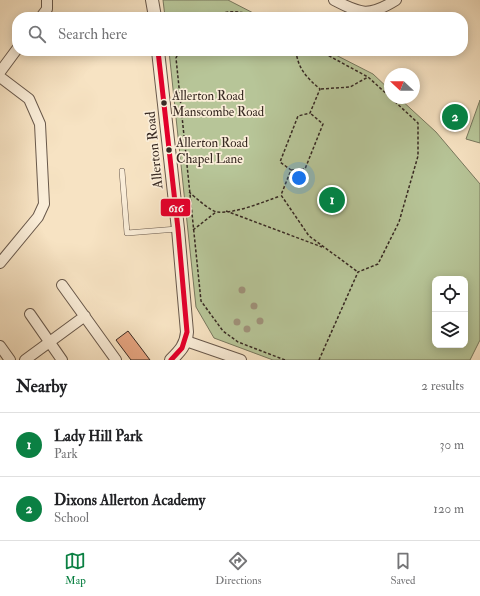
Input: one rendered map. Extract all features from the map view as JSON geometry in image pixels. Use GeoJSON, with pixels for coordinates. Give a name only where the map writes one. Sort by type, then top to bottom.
{"type":"FeatureCollection","features":[{"type":"Feature","properties":{"kind":"street"},"geometry":{"type":"LineString","coordinates":[[45,12],[47,9],[47,0]]}},
{"type":"Feature","properties":{"kind":"street"},"geometry":{"type":"LineString","coordinates":[[152,0],[153,12]]}},
{"type":"Feature","properties":{"kind":"street"},"geometry":{"type":"LineString","coordinates":[[334,0],[356,11],[379,11],[396,0]]}},
{"type":"Feature","properties":{"kind":"street"},"geometry":{"type":"LineString","coordinates":[[0,72],[12,56]]}},
{"type":"Feature","properties":{"kind":"street","name":"Allerton Road"},"geometry":{"type":"LineString","coordinates":[[159,56],[178,229],[186,341]]}},
{"type":"Feature","properties":{"kind":"street"},"geometry":{"type":"LineString","coordinates":[[0,77],[29,99],[40,124],[44,204],[38,217],[0,263]]}},
{"type":"Feature","properties":{"kind":"street"},"geometry":{"type":"LineString","coordinates":[[62,285],[116,360]]}},
{"type":"Feature","properties":{"kind":"street"},"geometry":{"type":"LineString","coordinates":[[30,314],[62,360]]}},
{"type":"Feature","properties":{"kind":"street"},"geometry":{"type":"LineString","coordinates":[[25,360],[85,316]]}},
{"type":"Feature","properties":{"kind":"street"},"geometry":{"type":"LineString","coordinates":[[176,358],[186,341],[241,360]]}},
{"type":"Feature","properties":{"kind":"street"},"geometry":{"type":"LineString","coordinates":[[0,346],[10,360]]}},
{"type":"Feature","properties":{"kind":"lane"},"geometry":{"type":"LineString","coordinates":[[122,171],[127,233],[178,229]]}},
{"type":"Feature","properties":{"kind":"path"},"geometry":{"type":"LineString","coordinates":[[231,12],[246,12]]}},
{"type":"Feature","properties":{"kind":"path"},"geometry":{"type":"LineString","coordinates":[[177,56],[200,301],[224,331],[238,342],[285,360]]}},
{"type":"Feature","properties":{"kind":"path"},"geometry":{"type":"LineString","coordinates":[[297,56],[305,77],[320,89],[350,87],[368,76]]}},
{"type":"Feature","properties":{"kind":"path"},"geometry":{"type":"LineString","coordinates":[[330,56],[368,76],[384,92]]}},
{"type":"Feature","properties":{"kind":"path"},"geometry":{"type":"LineString","coordinates":[[310,113],[320,89]]}},
{"type":"Feature","properties":{"kind":"path"},"geometry":{"type":"LineString","coordinates":[[318,360],[358,272],[378,264],[399,222],[418,156],[418,124],[396,104]]}},
{"type":"Feature","properties":{"kind":"path"},"geometry":{"type":"LineString","coordinates":[[310,113],[323,124],[305,170],[291,170],[280,162],[298,116],[310,113]]}},
{"type":"Feature","properties":{"kind":"path"},"geometry":{"type":"LineString","coordinates":[[193,230],[216,212],[254,205],[281,195],[291,170]]}},
{"type":"Feature","properties":{"kind":"path"},"geometry":{"type":"LineString","coordinates":[[189,192],[216,212]]}},
{"type":"Feature","properties":{"kind":"path"},"geometry":{"type":"LineString","coordinates":[[281,195],[309,236],[358,272]]}},
{"type":"Feature","properties":{"kind":"path"},"geometry":{"type":"LineString","coordinates":[[226,211],[325,248]]}},
{"type":"Feature","properties":{"kind":"green space"},"geometry":{"type":"Polygon","coordinates":[[[163,0],[228,0],[251,12],[164,12],[163,0]]]}},
{"type":"Feature","properties":{"kind":"green space"},"geometry":{"type":"Polygon","coordinates":[[[170,56],[338,56],[373,74],[384,84],[384,104],[406,104],[436,132],[480,184],[480,340],[470,360],[273,360],[214,338],[196,307],[170,56]]]}},
{"type":"Feature","properties":{"kind":"green space"},"geometry":{"type":"Polygon","coordinates":[[[480,100],[480,143],[466,139],[480,100]]]}},
{"type":"Feature","properties":{"kind":"building"},"geometry":{"type":"Polygon","coordinates":[[[128,331],[150,360],[131,360],[116,340],[128,331]]]}},
{"type":"Feature","properties":{"kind":"transit line","name":"616"},"geometry":{"type":"LineString","coordinates":[[159,56],[178,229],[187,332],[182,348],[171,360]]}},
{"type":"Feature","properties":{"kind":"place","name":"Allerton Road Manscombe Road"},"geometry":{"type":"Point","coordinates":[164,103]}},
{"type":"Feature","properties":{"kind":"place","name":"Dixons Allerton Academy"},"geometry":{"type":"Point","coordinates":[455,117]}},
{"type":"Feature","properties":{"kind":"place","name":"Allerton Road Chapel Lane"},"geometry":{"type":"Point","coordinates":[169,150]}},
{"type":"Feature","properties":{"kind":"place","name":"Lady Hill Park"},"geometry":{"type":"Point","coordinates":[332,200]}}]}
